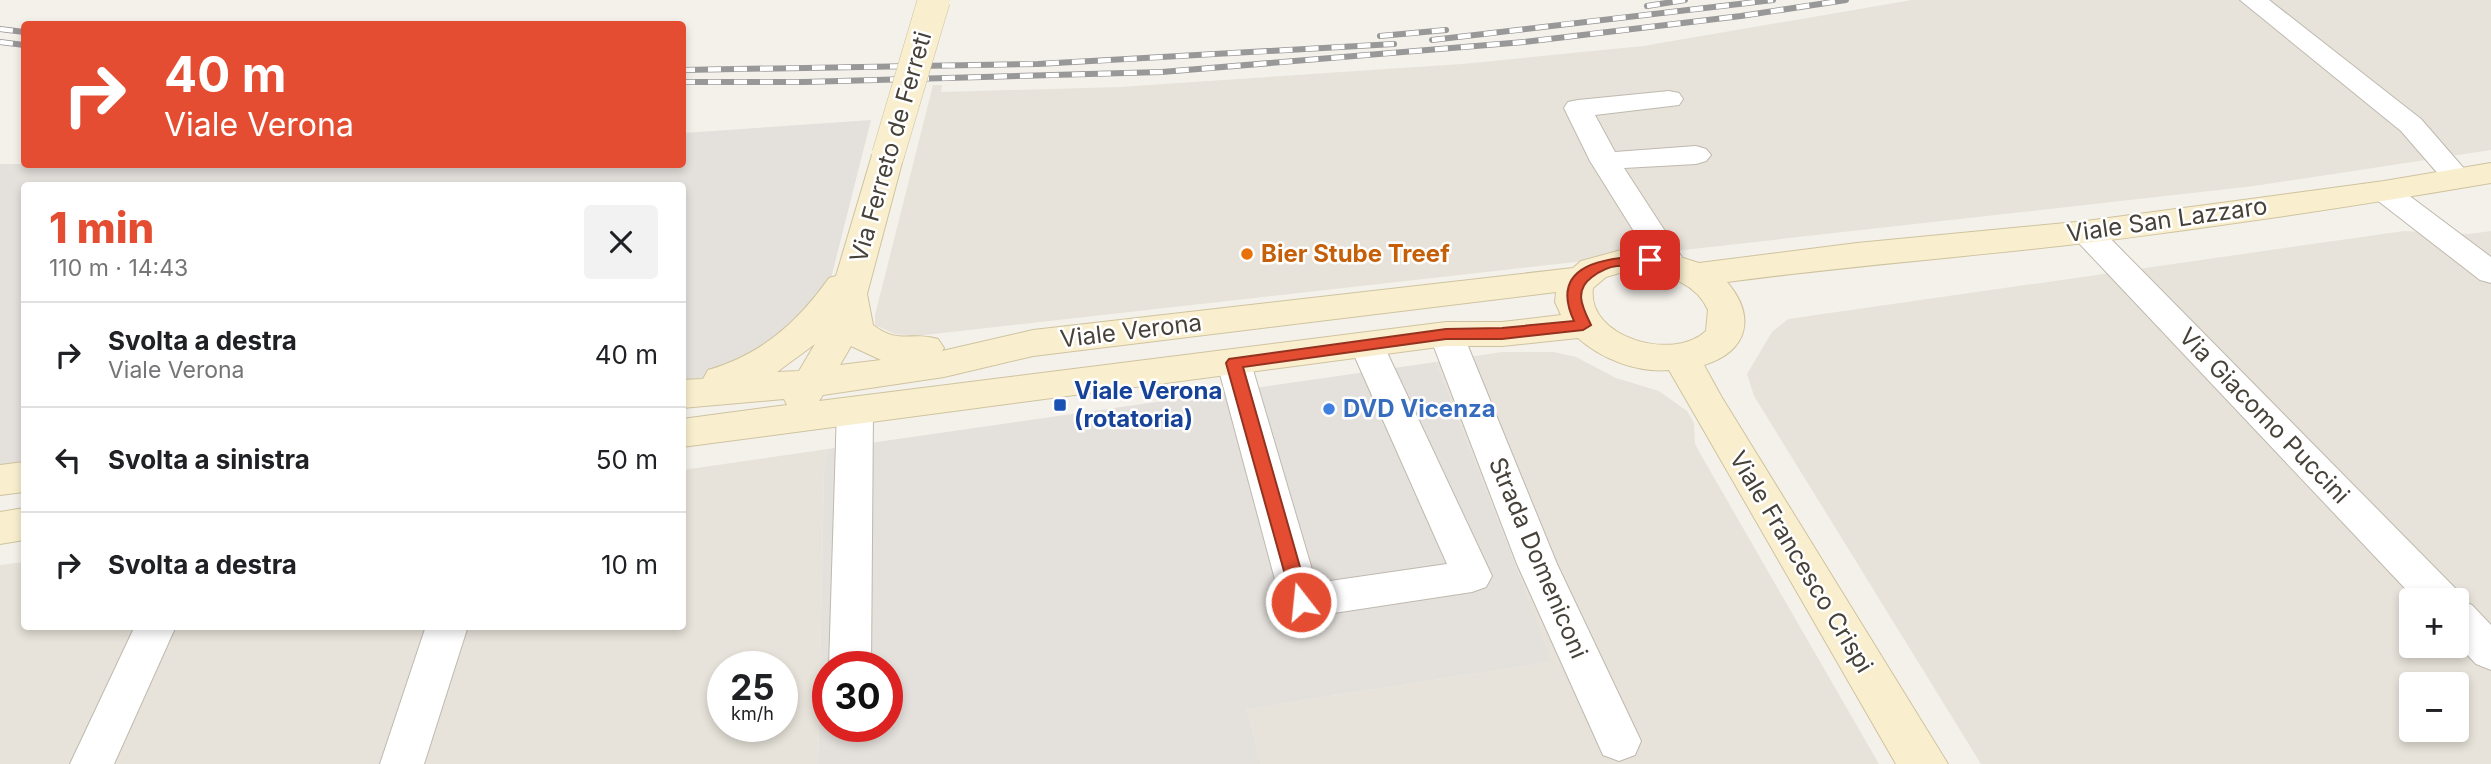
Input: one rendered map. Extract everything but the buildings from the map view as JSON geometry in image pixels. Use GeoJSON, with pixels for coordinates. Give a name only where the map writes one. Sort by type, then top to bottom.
{"type":"FeatureCollection","features":[{"type":"Feature","properties":{"kind":"main road","name":"Via Ferreto de Ferreti"},"geometry":{"type":"LineString","coordinates":[[686,430],[774,411],[801,398],[835,342],[934,0]]}},
{"type":"Feature","properties":{"kind":"main road","name":"Viale San Lazzaro"},"geometry":{"type":"LineString","coordinates":[[1683,270],[1877,254],[2086,232],[2384,191],[2491,173]]}},
{"type":"Feature","properties":{"kind":"main road","name":"Viale San Lazzaro"},"geometry":{"type":"LineString","coordinates":[[1722,300],[1877,254]]}},
{"type":"Feature","properties":{"kind":"main road"},"geometry":{"type":"LineString","coordinates":[[1650,260],[1683,270],[1714,290],[1722,300],[1728,321],[1719,341],[1709,349],[1682,358],[1648,358],[1620,350],[1596,337],[1583,325],[1573,303],[1574,290],[1580,278],[1612,261],[1650,260]]}},
{"type":"Feature","properties":{"kind":"main road","name":"Viale Verona"},"geometry":{"type":"LineString","coordinates":[[686,394],[810,383],[944,364],[1033,343],[1580,278]]}},
{"type":"Feature","properties":{"kind":"main road","name":"Via Ferreto de Ferreti"},"geometry":{"type":"LineString","coordinates":[[853,279],[855,330],[876,348],[904,350],[957,345],[1033,343]]}},
{"type":"Feature","properties":{"kind":"main road"},"geometry":{"type":"LineString","coordinates":[[686,387],[748,373],[782,353],[813,327],[853,279]]}},
{"type":"Feature","properties":{"kind":"main road","name":"Viale Verona"},"geometry":{"type":"LineString","coordinates":[[686,431],[1446,334],[1502,334],[1583,325]]}},
{"type":"Feature","properties":{"kind":"main road","name":"Viale Francesco Crispi"},"geometry":{"type":"LineString","coordinates":[[1682,358],[1703,399],[1923,764]]}},
{"type":"Feature","properties":{"kind":"main road"},"geometry":{"type":"LineString","coordinates":[[0,480],[21,477]]}},
{"type":"Feature","properties":{"kind":"main road"},"geometry":{"type":"LineString","coordinates":[[0,528],[21,524]]}},
{"type":"Feature","properties":{"kind":"street"},"geometry":{"type":"LineString","coordinates":[[2253,0],[2411,125],[2457,178]]}},
{"type":"Feature","properties":{"kind":"street"},"geometry":{"type":"LineString","coordinates":[[1669,99],[1578,108],[1605,162],[1683,270]]}},
{"type":"Feature","properties":{"kind":"street"},"geometry":{"type":"LineString","coordinates":[[1605,162],[1696,155]]}},
{"type":"Feature","properties":{"kind":"street"},"geometry":{"type":"LineString","coordinates":[[2384,191],[2491,273]]}},
{"type":"Feature","properties":{"kind":"street","name":"Via Giacomo Puccini"},"geometry":{"type":"LineString","coordinates":[[2086,232],[2429,588]]}},
{"type":"Feature","properties":{"kind":"street","name":"Strada Domeniconi"},"geometry":{"type":"LineString","coordinates":[[1446,334],[1536,564],[1619,741]]}},
{"type":"Feature","properties":{"kind":"street"},"geometry":{"type":"LineString","coordinates":[[1234,363],[1301,602],[1472,576],[1367,346]]}},
{"type":"Feature","properties":{"kind":"street"},"geometry":{"type":"LineString","coordinates":[[850,651],[855,410]]}},
{"type":"Feature","properties":{"kind":"street"},"geometry":{"type":"LineString","coordinates":[[2469,629],[2491,652]]}},
{"type":"Feature","properties":{"kind":"street"},"geometry":{"type":"LineString","coordinates":[[92,764],[154,630]]}},
{"type":"Feature","properties":{"kind":"street"},"geometry":{"type":"LineString","coordinates":[[402,764],[446,630]]}},
{"type":"Feature","properties":{"kind":"shaded area"},"geometry":{"type":"Polygon","coordinates":[[[1912,0],[2491,0],[2491,150],[2254,186],[916,336],[895,334],[875,325],[875,315],[933,85],[942,85],[941,92],[1119,87],[1462,64],[1643,46],[1912,0]]]}},
{"type":"Feature","properties":{"kind":"shaded area"},"geometry":{"type":"Polygon","coordinates":[[[871,120],[819,326],[770,369],[686,381],[686,182],[21,182],[21,471],[0,474],[0,164],[21,164],[21,168],[686,168],[686,133],[871,120]]]}},
{"type":"Feature","properties":{"kind":"shaded area"},"geometry":{"type":"Polygon","coordinates":[[[2404,231],[2469,234],[2491,231],[2491,764],[1981,764],[1754,396],[1747,374],[1772,332],[1788,319],[2404,231]]]}},
{"type":"Feature","properties":{"kind":"shaded area"},"geometry":{"type":"Polygon","coordinates":[[[1502,352],[1554,352],[1576,357],[1616,378],[1659,391],[1687,411],[1694,423],[1695,444],[1879,764],[1261,764],[1247,709],[1550,662],[1523,584],[1436,362],[1502,352]]]}},
{"type":"Feature","properties":{"kind":"shaded area"},"geometry":{"type":"Polygon","coordinates":[[[1436,362],[1551,662],[1247,709],[1261,764],[818,764],[818,742],[903,742],[903,651],[820,651],[824,470],[828,449],[1436,362]]]}},
{"type":"Feature","properties":{"kind":"shaded area"},"geometry":{"type":"Polygon","coordinates":[[[828,449],[824,470],[820,651],[812,651],[812,742],[818,742],[818,764],[0,764],[0,565],[21,562],[21,630],[686,630],[686,470],[828,449]]]}},
{"type":"Feature","properties":{"kind":"railway"},"geometry":{"type":"LineString","coordinates":[[1647,6],[1685,0]]}},
{"type":"Feature","properties":{"kind":"railway"},"geometry":{"type":"LineString","coordinates":[[1432,40],[1773,0]]}},
{"type":"Feature","properties":{"kind":"railway"},"geometry":{"type":"LineString","coordinates":[[686,82],[804,82],[1162,72],[1524,42],[1741,16],[1846,0]]}},
{"type":"Feature","properties":{"kind":"railway"},"geometry":{"type":"LineString","coordinates":[[0,29],[21,32]]}},
{"type":"Feature","properties":{"kind":"railway"},"geometry":{"type":"LineString","coordinates":[[1380,36],[1446,30]]}},
{"type":"Feature","properties":{"kind":"railway"},"geometry":{"type":"LineString","coordinates":[[0,42],[21,45]]}},
{"type":"Feature","properties":{"kind":"railway"},"geometry":{"type":"LineString","coordinates":[[686,70],[1038,64],[1394,44]]}},
{"type":"Feature","properties":{"kind":"place","name":"Bier Stube Treef"},"geometry":{"type":"Point","coordinates":[1247,254]}},
{"type":"Feature","properties":{"kind":"place","name":"Viale Verona (rotatoria)"},"geometry":{"type":"Point","coordinates":[1060,405]}},
{"type":"Feature","properties":{"kind":"place","name":"DVD Vicenza"},"geometry":{"type":"Point","coordinates":[1329,409]}},
{"type":"Feature","properties":{"kind":"route"},"geometry":{"type":"LineString","coordinates":[[1301,602],[1234,363],[1446,334],[1502,334],[1583,325],[1573,303],[1574,290],[1580,278],[1612,261],[1650,260]]}}]}
